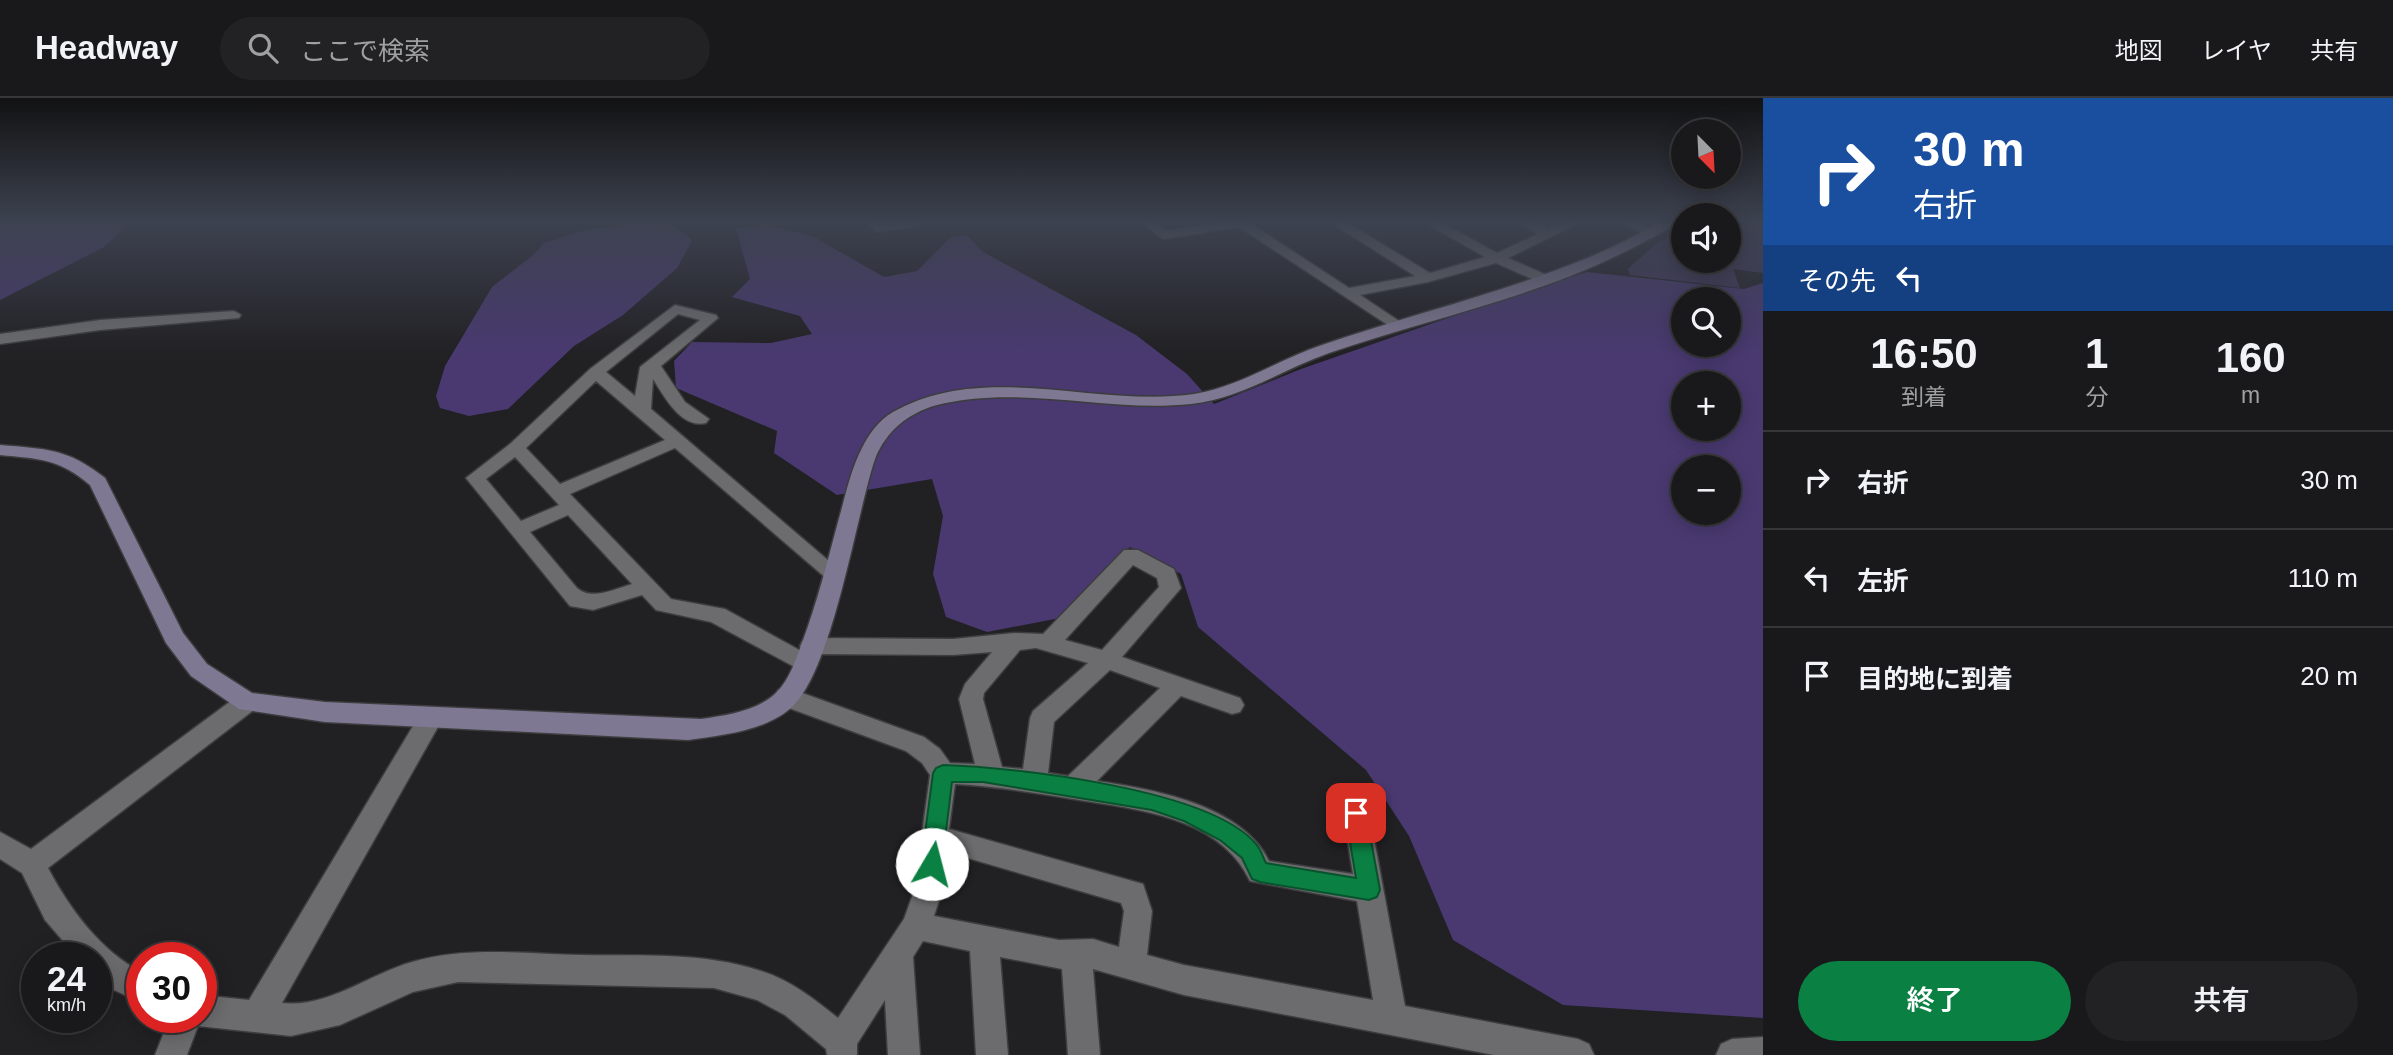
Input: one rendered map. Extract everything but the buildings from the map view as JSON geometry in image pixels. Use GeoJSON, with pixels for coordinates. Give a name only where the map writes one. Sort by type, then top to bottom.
{"type":"FeatureCollection","features":[{"type":"Feature","properties":{"kind":"street"},"geometry":{"type":"LineString","coordinates":[[1307,267],[1397,326]]}},
{"type":"Feature","properties":{"kind":"street"},"geometry":{"type":"LineString","coordinates":[[1409,267],[1428,278]]}},
{"type":"Feature","properties":{"kind":"street"},"geometry":{"type":"LineString","coordinates":[[1346,293],[1428,278],[1467,267]]}},
{"type":"Feature","properties":{"kind":"street"},"geometry":{"type":"LineString","coordinates":[[1516,267],[1544,279]]}},
{"type":"Feature","properties":{"kind":"street"},"geometry":{"type":"LineString","coordinates":[[0,450],[47,454],[76,464],[99,482],[174,637],[199,670],[247,702],[325,712],[431,718],[688,730],[728,726],[760,713],[786,698],[809,655],[869,445],[894,419],[914,407],[952,394],[988,393],[1161,401],[1195,399],[1228,389],[1319,351],[1577,267]]}},
{"type":"Feature","properties":{"kind":"street"},"geometry":{"type":"LineString","coordinates":[[642,411],[646,370],[711,318],[675,309],[596,372],[516,448],[475,478],[578,601],[593,602],[646,587]]}},
{"type":"Feature","properties":{"kind":"street"},"geometry":{"type":"LineString","coordinates":[[0,339],[100,325],[234,315]]}},
{"type":"Feature","properties":{"kind":"street"},"geometry":{"type":"LineString","coordinates":[[652,365],[679,405],[700,419]]}},
{"type":"Feature","properties":{"kind":"street"},"geometry":{"type":"LineString","coordinates":[[596,372],[833,573]]}},
{"type":"Feature","properties":{"kind":"street"},"geometry":{"type":"LineString","coordinates":[[518,530],[564,500],[677,441]]}},
{"type":"Feature","properties":{"kind":"street"},"geometry":{"type":"LineString","coordinates":[[516,448],[664,606],[717,615],[809,655],[1014,641],[1049,642],[1232,705]]}},
{"type":"Feature","properties":{"kind":"street"},"geometry":{"type":"LineString","coordinates":[[1034,782],[1042,718],[1106,660],[1170,588],[1167,574],[1131,555],[1049,642]]}},
{"type":"Feature","properties":{"kind":"street"},"geometry":{"type":"LineString","coordinates":[[991,775],[971,699],[973,690],[1014,641]]}},
{"type":"Feature","properties":{"kind":"street"},"geometry":{"type":"LineString","coordinates":[[1073,788],[1177,686]]}},
{"type":"Feature","properties":{"kind":"street"},"geometry":{"type":"LineString","coordinates":[[217,1012],[291,1020],[340,1009],[411,977],[458,967],[714,973],[762,986],[796,1004],[842,1048],[916,926],[928,891],[943,773],[932,756],[915,744],[786,698]]}},
{"type":"Feature","properties":{"kind":"street"},"geometry":{"type":"LineString","coordinates":[[32,864],[247,702]]}},
{"type":"Feature","properties":{"kind":"street"},"geometry":{"type":"LineString","coordinates":[[258,1015],[431,718]]}},
{"type":"Feature","properties":{"kind":"street"},"geometry":{"type":"LineString","coordinates":[[943,773],[991,775],[1152,801],[1191,814],[1228,834],[1249,851],[1260,872],[1369,890]]}},
{"type":"Feature","properties":{"kind":"street"},"geometry":{"type":"LineString","coordinates":[[1356,813],[1392,1020]]}},
{"type":"Feature","properties":{"kind":"street"},"geometry":{"type":"LineString","coordinates":[[936,837],[1133,893],[1138,911],[1131,965]]}},
{"type":"Feature","properties":{"kind":"street"},"geometry":{"type":"LineString","coordinates":[[0,844],[32,864],[55,910],[110,972],[126,980]]}},
{"type":"Feature","properties":{"kind":"street"},"geometry":{"type":"LineString","coordinates":[[916,926],[1059,955],[1093,954],[1184,980],[1568,1054]]}},
{"type":"Feature","properties":{"kind":"street"},"geometry":{"type":"LineString","coordinates":[[984,940],[992,1055]]}},
{"type":"Feature","properties":{"kind":"street"},"geometry":{"type":"LineString","coordinates":[[898,953],[904,1055]]}},
{"type":"Feature","properties":{"kind":"street"},"geometry":{"type":"LineString","coordinates":[[1076,955],[1083,1055]]}},
{"type":"Feature","properties":{"kind":"street"},"geometry":{"type":"LineString","coordinates":[[171,1055],[180,1033]]}},
{"type":"Feature","properties":{"kind":"street"},"geometry":{"type":"LineString","coordinates":[[1732,1055],[1763,1053]]}},
{"type":"Feature","properties":{"kind":"shaded area"},"geometry":{"type":"Polygon","coordinates":[[[0,267],[65,267],[0,300],[0,267]]]}},
{"type":"Feature","properties":{"kind":"shaded area"},"geometry":{"type":"Polygon","coordinates":[[[518,267],[678,267],[623,315],[574,346],[508,409],[469,416],[440,408],[436,396],[445,366],[492,287],[518,267]]]}},
{"type":"Feature","properties":{"kind":"shaded area"},"geometry":{"type":"Polygon","coordinates":[[[747,267],[866,267],[884,277],[917,271],[921,267],[1010,267],[1136,335],[1187,374],[1214,404],[1301,369],[1587,272],[1726,287],[1671,287],[1671,357],[1741,357],[1741,289],[1763,283],[1763,1018],[1563,1005],[1453,940],[1409,836],[1366,770],[1198,627],[1181,574],[1130,547],[1060,618],[987,632],[946,617],[933,574],[943,516],[932,479],[837,495],[774,453],[777,431],[676,388],[674,361],[692,342],[771,343],[812,334],[800,316],[732,297],[750,279],[747,267]]]}},
{"type":"Feature","properties":{"kind":"shaded area"},"geometry":{"type":"Polygon","coordinates":[[[1631,267],[1671,267],[1671,273],[1734,273],[1740,287],[1732,287],[1630,275],[1628,269],[1631,267]]]}},
{"type":"Feature","properties":{"kind":"shaded area"},"geometry":{"type":"Polygon","coordinates":[[[1741,267],[1763,267],[1763,273],[1741,270],[1741,267]]]}},
{"type":"Feature","properties":{"kind":"route"},"geometry":{"type":"LineString","coordinates":[[932,864],[943,773],[983,774],[1152,801],[1191,814],[1228,834],[1249,851],[1260,872],[1369,890],[1356,813]]}}]}
